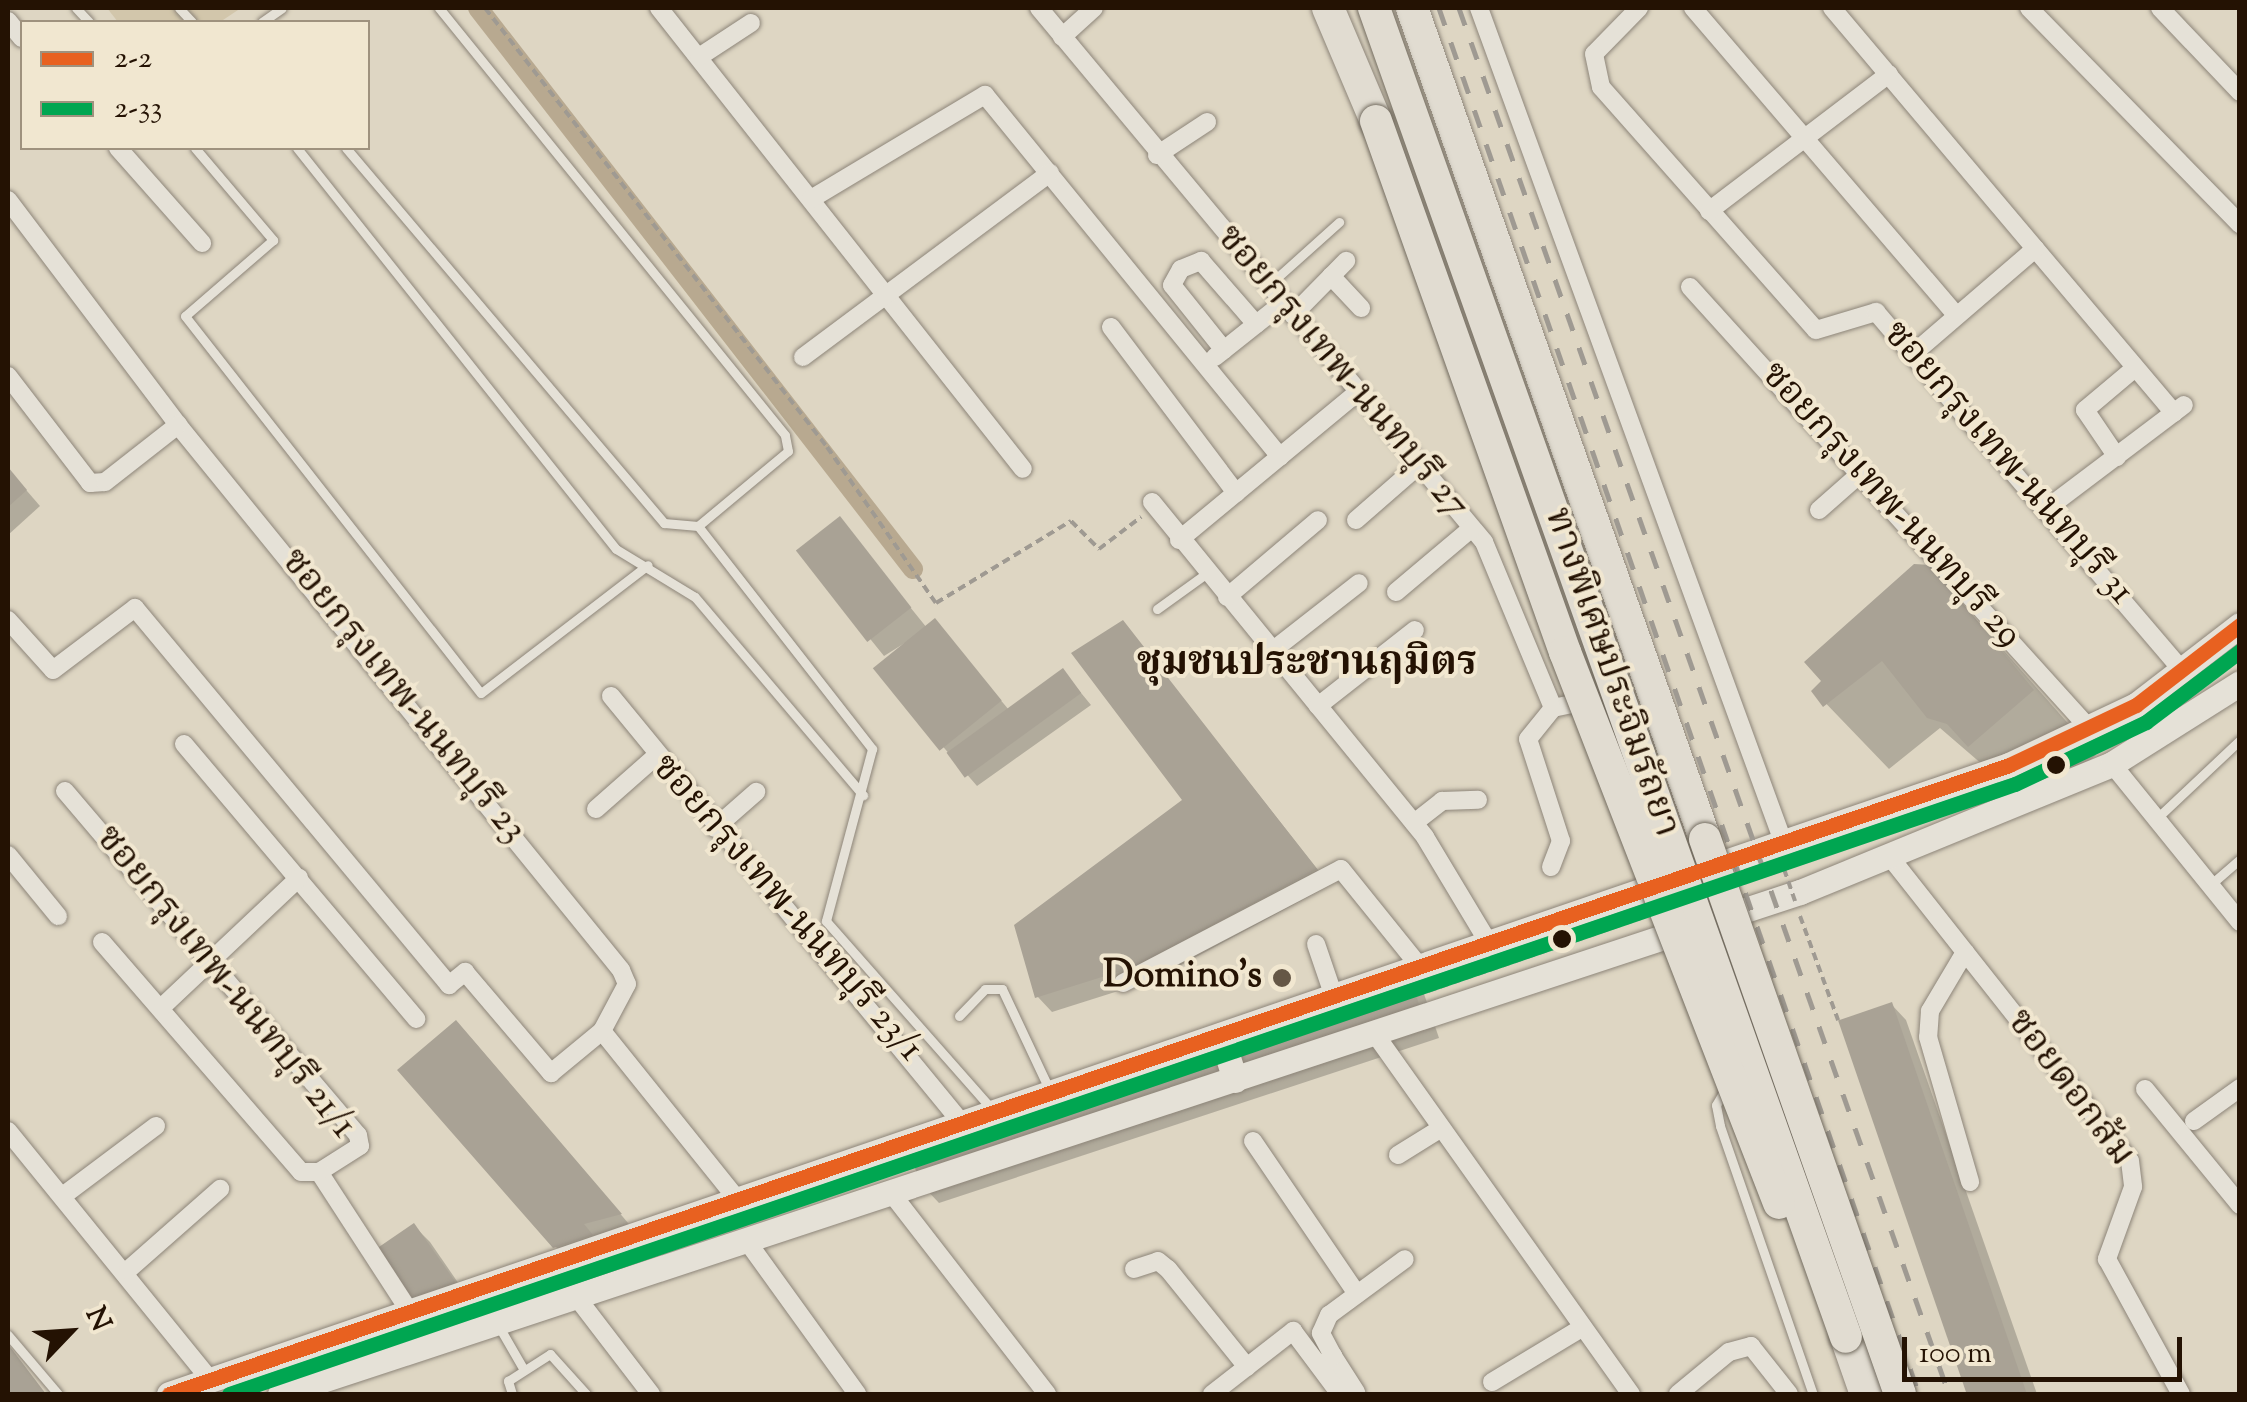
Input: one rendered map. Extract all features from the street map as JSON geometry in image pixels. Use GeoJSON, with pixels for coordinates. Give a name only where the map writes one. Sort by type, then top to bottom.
{"type":"FeatureCollection","features":[{"type":"Feature","properties":{"kind":"highway"},"geometry":{"type":"LineString","coordinates":[[1328,8],[1376,121],[1754,1152],[1846,1337]]}},
{"type":"Feature","properties":{"kind":"highway","name":"ทางพิเศษประจิมรัถยา"},"geometry":{"type":"LineString","coordinates":[[1374,8],[1866,1394]]}},
{"type":"Feature","properties":{"kind":"highway","name":"ทางพิเศษประจิมรัถยา"},"geometry":{"type":"LineString","coordinates":[[1412,8],[1900,1394]]}},
{"type":"Feature","properties":{"kind":"main road"},"geometry":{"type":"LineString","coordinates":[[1386,8],[1625,696],[1737,1078],[1852,1394]]}},
{"type":"Feature","properties":{"kind":"main road"},"geometry":{"type":"LineString","coordinates":[[169,1394],[412,1315],[1050,1091],[1785,847],[2088,727],[2184,672],[2240,625]]}},
{"type":"Feature","properties":{"kind":"main road"},"geometry":{"type":"LineString","coordinates":[[280,1394],[749,1244],[1692,931],[1890,857],[2112,764],[2240,683]]}},
{"type":"Feature","properties":{"kind":"main road"},"geometry":{"type":"LineString","coordinates":[[1221,1035],[1234,1080]]}},
{"type":"Feature","properties":{"kind":"main road"},"geometry":{"type":"LineString","coordinates":[[560,1261],[578,1298]]}},
{"type":"Feature","properties":{"kind":"street"},"geometry":{"type":"LineString","coordinates":[[658,8],[1024,470]]}},
{"type":"Feature","properties":{"kind":"street","name":"ซอยกรุงเทพ-นนทบุรี 27"},"geometry":{"type":"LineString","coordinates":[[1039,8],[1157,155],[1472,528],[1498,564],[1553,708]]}},
{"type":"Feature","properties":{"kind":"street"},"geometry":{"type":"LineString","coordinates":[[1062,38],[1094,8]]}},
{"type":"Feature","properties":{"kind":"street"},"geometry":{"type":"LineString","coordinates":[[1478,8],[1785,847]]}},
{"type":"Feature","properties":{"kind":"street","name":"ซอยกรุงเทพ-นนทบุรี 31"},"geometry":{"type":"LineString","coordinates":[[1638,8],[1594,54],[1594,76],[1816,330],[1870,308],[2049,507],[2184,672]]}},
{"type":"Feature","properties":{"kind":"street"},"geometry":{"type":"LineString","coordinates":[[1692,8],[1956,315]]}},
{"type":"Feature","properties":{"kind":"street"},"geometry":{"type":"LineString","coordinates":[[1832,8],[2135,368],[2179,409],[2049,507]]}},
{"type":"Feature","properties":{"kind":"street"},"geometry":{"type":"LineString","coordinates":[[2029,8],[2240,224]]}},
{"type":"Feature","properties":{"kind":"street"},"geometry":{"type":"LineString","coordinates":[[2160,8],[2240,92]]}},
{"type":"Feature","properties":{"kind":"street"},"geometry":{"type":"LineString","coordinates":[[699,57],[751,23]]}},
{"type":"Feature","properties":{"kind":"street"},"geometry":{"type":"LineString","coordinates":[[1709,211],[1889,74]]}},
{"type":"Feature","properties":{"kind":"street"},"geometry":{"type":"LineString","coordinates":[[810,198],[980,93],[1050,173],[1280,457]]}},
{"type":"Feature","properties":{"kind":"street"},"geometry":{"type":"LineString","coordinates":[[1157,155],[1206,122]]}},
{"type":"Feature","properties":{"kind":"street"},"geometry":{"type":"LineString","coordinates":[[120,150],[202,243]]}},
{"type":"Feature","properties":{"kind":"street"},"geometry":{"type":"LineString","coordinates":[[804,356],[884,292],[1050,173]]}},
{"type":"Feature","properties":{"kind":"street","name":"ซอยกรุงเทพ-นนทบุรี 23"},"geometry":{"type":"LineString","coordinates":[[8,200],[178,425],[621,970],[627,984],[602,1031]]}},
{"type":"Feature","properties":{"kind":"street"},"geometry":{"type":"LineString","coordinates":[[1914,354],[2035,249]]}},
{"type":"Feature","properties":{"kind":"street"},"geometry":{"type":"LineString","coordinates":[[1224,350],[1172,285],[1181,269],[1201,261],[1256,324]]}},
{"type":"Feature","properties":{"kind":"street"},"geometry":{"type":"LineString","coordinates":[[1207,364],[1256,324],[1288,309],[1346,261]]}},
{"type":"Feature","properties":{"kind":"street"},"geometry":{"type":"LineString","coordinates":[[1331,276],[1361,308]]}},
{"type":"Feature","properties":{"kind":"street","name":"ซอยกรุงเทพ-นนทบุรี 29"},"geometry":{"type":"LineString","coordinates":[[1690,287],[2088,727]]}},
{"type":"Feature","properties":{"kind":"street"},"geometry":{"type":"LineString","coordinates":[[1111,327],[1236,494]]}},
{"type":"Feature","properties":{"kind":"street"},"geometry":{"type":"LineString","coordinates":[[2117,457],[2085,410],[2135,368]]}},
{"type":"Feature","properties":{"kind":"street"},"geometry":{"type":"LineString","coordinates":[[8,376],[90,483],[106,482],[178,425]]}},
{"type":"Feature","properties":{"kind":"street"},"geometry":{"type":"LineString","coordinates":[[1178,540],[1358,392]]}},
{"type":"Feature","properties":{"kind":"street"},"geometry":{"type":"LineString","coordinates":[[1356,520],[1419,465]]}},
{"type":"Feature","properties":{"kind":"street"},"geometry":{"type":"LineString","coordinates":[[1819,510],[1861,473]]}},
{"type":"Feature","properties":{"kind":"street"},"geometry":{"type":"LineString","coordinates":[[1152,502],[1178,540],[1414,824],[1469,897],[1490,945]]}},
{"type":"Feature","properties":{"kind":"street"},"geometry":{"type":"LineString","coordinates":[[1227,597],[1318,520]]}},
{"type":"Feature","properties":{"kind":"street"},"geometry":{"type":"LineString","coordinates":[[1396,592],[1472,528]]}},
{"type":"Feature","properties":{"kind":"street"},"geometry":{"type":"LineString","coordinates":[[1272,651],[1359,583]]}},
{"type":"Feature","properties":{"kind":"street"},"geometry":{"type":"LineString","coordinates":[[8,620],[53,670],[135,608],[449,984],[466,972],[551,1073],[602,1031],[738,1199]]}},
{"type":"Feature","properties":{"kind":"street"},"geometry":{"type":"LineString","coordinates":[[1318,706],[1414,630]]}},
{"type":"Feature","properties":{"kind":"street","name":"ซอยกรุงเทพ-นนทบุรี 23/1"},"geometry":{"type":"LineString","coordinates":[[611,696],[654,757],[960,1122]]}},
{"type":"Feature","properties":{"kind":"street"},"geometry":{"type":"LineString","coordinates":[[1551,867],[1561,841],[1528,738],[1553,708],[1625,696]]}},
{"type":"Feature","properties":{"kind":"street"},"geometry":{"type":"LineString","coordinates":[[184,744],[416,1019]]}},
{"type":"Feature","properties":{"kind":"street"},"geometry":{"type":"LineString","coordinates":[[596,809],[654,757]]}},
{"type":"Feature","properties":{"kind":"street"},"geometry":{"type":"LineString","coordinates":[[2112,764],[2240,922]]}},
{"type":"Feature","properties":{"kind":"street","name":"ซอยกรุงเทพ-นนทบุรี 21/1"},"geometry":{"type":"LineString","coordinates":[[65,791],[358,1135],[360,1146],[319,1172],[412,1315]]}},
{"type":"Feature","properties":{"kind":"street"},"geometry":{"type":"LineString","coordinates":[[715,828],[756,792]]}},
{"type":"Feature","properties":{"kind":"street"},"geometry":{"type":"LineString","coordinates":[[1414,824],[1442,801],[1478,800]]}},
{"type":"Feature","properties":{"kind":"street"},"geometry":{"type":"LineString","coordinates":[[8,855],[58,916]]}},
{"type":"Feature","properties":{"kind":"street","name":"ซอยดอกส้ม"},"geometry":{"type":"LineString","coordinates":[[1890,857],[2130,1160],[2133,1187],[2107,1260],[2182,1394]]}},
{"type":"Feature","properties":{"kind":"street"},"geometry":{"type":"LineString","coordinates":[[1123,983],[1341,869],[1421,968]]}},
{"type":"Feature","properties":{"kind":"street"},"geometry":{"type":"LineString","coordinates":[[163,1006],[214,966],[299,878]]}},
{"type":"Feature","properties":{"kind":"street"},"geometry":{"type":"LineString","coordinates":[[102,942],[163,1006],[300,1172],[319,1172]]}},
{"type":"Feature","properties":{"kind":"street"},"geometry":{"type":"LineString","coordinates":[[1316,944],[1334,997]]}},
{"type":"Feature","properties":{"kind":"street"},"geometry":{"type":"LineString","coordinates":[[1964,952],[1930,1010],[1928,1036],[1970,1182]]}},
{"type":"Feature","properties":{"kind":"street"},"geometry":{"type":"LineString","coordinates":[[1375,1034],[1631,1394]]}},
{"type":"Feature","properties":{"kind":"street"},"geometry":{"type":"LineString","coordinates":[[2194,1121],[2240,1088]]}},
{"type":"Feature","properties":{"kind":"street"},"geometry":{"type":"LineString","coordinates":[[2145,1089],[2237,1196]]}},
{"type":"Feature","properties":{"kind":"street"},"geometry":{"type":"LineString","coordinates":[[64,1195],[156,1126]]}},
{"type":"Feature","properties":{"kind":"street"},"geometry":{"type":"LineString","coordinates":[[1398,1155],[1440,1129]]}},
{"type":"Feature","properties":{"kind":"street"},"geometry":{"type":"LineString","coordinates":[[8,1130],[128,1270],[210,1380]]}},
{"type":"Feature","properties":{"kind":"street"},"geometry":{"type":"LineString","coordinates":[[1253,1141],[1357,1294]]}},
{"type":"Feature","properties":{"kind":"street"},"geometry":{"type":"LineString","coordinates":[[128,1270],[220,1189]]}},
{"type":"Feature","properties":{"kind":"street"},"geometry":{"type":"LineString","coordinates":[[892,1194],[1047,1394]]}},
{"type":"Feature","properties":{"kind":"street"},"geometry":{"type":"LineString","coordinates":[[749,1244],[857,1394]]}},
{"type":"Feature","properties":{"kind":"street"},"geometry":{"type":"LineString","coordinates":[[1338,1392],[1327,1361],[1322,1328],[1357,1294],[1405,1258]]}},
{"type":"Feature","properties":{"kind":"street"},"geometry":{"type":"LineString","coordinates":[[1134,1269],[1158,1262],[1168,1269],[1247,1368]]}},
{"type":"Feature","properties":{"kind":"street"},"geometry":{"type":"LineString","coordinates":[[578,1298],[651,1394]]}},
{"type":"Feature","properties":{"kind":"street"},"geometry":{"type":"LineString","coordinates":[[1492,1382],[1582,1328]]}},
{"type":"Feature","properties":{"kind":"street"},"geometry":{"type":"LineString","coordinates":[[1212,1394],[1284,1335],[1302,1335],[1327,1361]]}},
{"type":"Feature","properties":{"kind":"street"},"geometry":{"type":"LineString","coordinates":[[1678,1394],[1751,1346],[1789,1394]]}},
{"type":"Feature","properties":{"kind":"lane"},"geometry":{"type":"LineString","coordinates":[[439,8],[788,440],[784,456],[698,526]]}},
{"type":"Feature","properties":{"kind":"lane"},"geometry":{"type":"LineString","coordinates":[[197,150],[273,240],[185,316],[481,693],[648,565]]}},
{"type":"Feature","properties":{"kind":"lane"},"geometry":{"type":"LineString","coordinates":[[299,150],[616,549],[695,597],[862,794]]}},
{"type":"Feature","properties":{"kind":"lane"},"geometry":{"type":"LineString","coordinates":[[348,150],[661,521],[698,526],[872,749],[826,921],[994,1111]]}},
{"type":"Feature","properties":{"kind":"lane"},"geometry":{"type":"LineString","coordinates":[[1268,286],[1339,222]]}},
{"type":"Feature","properties":{"kind":"lane"},"geometry":{"type":"LineString","coordinates":[[1157,609],[1207,573]]}},
{"type":"Feature","properties":{"kind":"lane"},"geometry":{"type":"LineString","coordinates":[[2155,820],[2240,740]]}},
{"type":"Feature","properties":{"kind":"lane"},"geometry":{"type":"LineString","coordinates":[[2209,886],[2240,859]]}},
{"type":"Feature","properties":{"kind":"lane"},"geometry":{"type":"LineString","coordinates":[[959,1016],[986,989],[1002,989],[1050,1091]]}},
{"type":"Feature","properties":{"kind":"lane"},"geometry":{"type":"LineString","coordinates":[[1737,1078],[1720,1093],[1720,1126],[1814,1394]]}},
{"type":"Feature","properties":{"kind":"lane"},"geometry":{"type":"LineString","coordinates":[[498,1325],[524,1370]]}},
{"type":"Feature","properties":{"kind":"lane"},"geometry":{"type":"LineString","coordinates":[[8,1335],[58,1394]]}},
{"type":"Feature","properties":{"kind":"lane"},"geometry":{"type":"LineString","coordinates":[[512,1394],[506,1382],[554,1354],[580,1392]]}},
{"type":"Feature","properties":{"kind":"path"},"geometry":{"type":"LineString","coordinates":[[1728,888],[1784,869],[1838,1020]]}},
{"type":"Feature","properties":{"kind":"path"},"geometry":{"type":"LineString","coordinates":[[1416,995],[1655,913]]}},
{"type":"Feature","properties":{"kind":"shaded area"},"geometry":{"type":"Polygon","coordinates":[[[107,8],[241,8],[223,20],[116,20],[107,8]]]}},
{"type":"Feature","properties":{"kind":"building"},"geometry":{"type":"Polygon","coordinates":[[[8,467],[27,490],[8,507],[8,467]]]}},
{"type":"Feature","properties":{"kind":"building"},"geometry":{"type":"Polygon","coordinates":[[[840,516],[911,607],[867,642],[796,550],[840,516]]]}},
{"type":"Feature","properties":{"kind":"building"},"geometry":{"type":"Polygon","coordinates":[[[1914,564],[1931,565],[2034,690],[1968,747],[1947,724],[1927,718],[1882,661],[1823,707],[1811,691],[1821,681],[1804,662],[1914,564]]]}},
{"type":"Feature","properties":{"kind":"building"},"geometry":{"type":"Polygon","coordinates":[[[935,618],[1002,700],[940,751],[873,668],[935,618]]]}},
{"type":"Feature","properties":{"kind":"building"},"geometry":{"type":"Polygon","coordinates":[[[1123,620],[1317,869],[1137,966],[1035,998],[1014,925],[1182,800],[1071,653],[1123,620]]]}},
{"type":"Feature","properties":{"kind":"building"},"geometry":{"type":"Polygon","coordinates":[[[1063,668],[1081,693],[965,778],[947,753],[1063,668]]]}},
{"type":"Feature","properties":{"kind":"building"},"geometry":{"type":"Polygon","coordinates":[[[1407,969],[1425,1022],[924,1195],[906,1142],[1407,969]]]}},
{"type":"Feature","properties":{"kind":"building"},"geometry":{"type":"Polygon","coordinates":[[[1892,1002],[2027,1394],[1967,1394],[1838,1021],[1892,1002]]]}},
{"type":"Feature","properties":{"kind":"building"},"geometry":{"type":"Polygon","coordinates":[[[456,1020],[622,1214],[584,1224],[593,1235],[553,1248],[397,1070],[456,1020]]]}},
{"type":"Feature","properties":{"kind":"building"},"geometry":{"type":"Polygon","coordinates":[[[414,1223],[457,1284],[410,1300],[376,1249],[414,1223]]]}},
{"type":"Feature","properties":{"kind":"building"},"geometry":{"type":"Polygon","coordinates":[[[8,1344],[46,1394],[8,1394],[8,1344]]]}},
{"type":"Feature","properties":{"kind":"waterway"},"geometry":{"type":"LineString","coordinates":[[478,8],[913,569]]}},
{"type":"Feature","properties":{"kind":"railway"},"geometry":{"type":"LineString","coordinates":[[1439,8],[1919,1394]]}},
{"type":"Feature","properties":{"kind":"railway"},"geometry":{"type":"LineString","coordinates":[[1459,8],[1949,1394]]}},
{"type":"Feature","properties":{"kind":"transit line","name":"2-2"},"geometry":{"type":"LineString","coordinates":[[169,1394],[2009,765],[2136,705],[2240,625]]}},
{"type":"Feature","properties":{"kind":"transit line","name":"2-33"},"geometry":{"type":"LineString","coordinates":[[229,1394],[2015,784],[2146,722],[2240,651]]}},
{"type":"Feature","properties":{"kind":"place","name":"Domino's"},"geometry":{"type":"Point","coordinates":[1282,978]}},
{"type":"Feature","properties":{"kind":"district","name":"ชุมชนประชานฤมิตร"},"geometry":{"type":"Point","coordinates":[1307,665]}}]}
